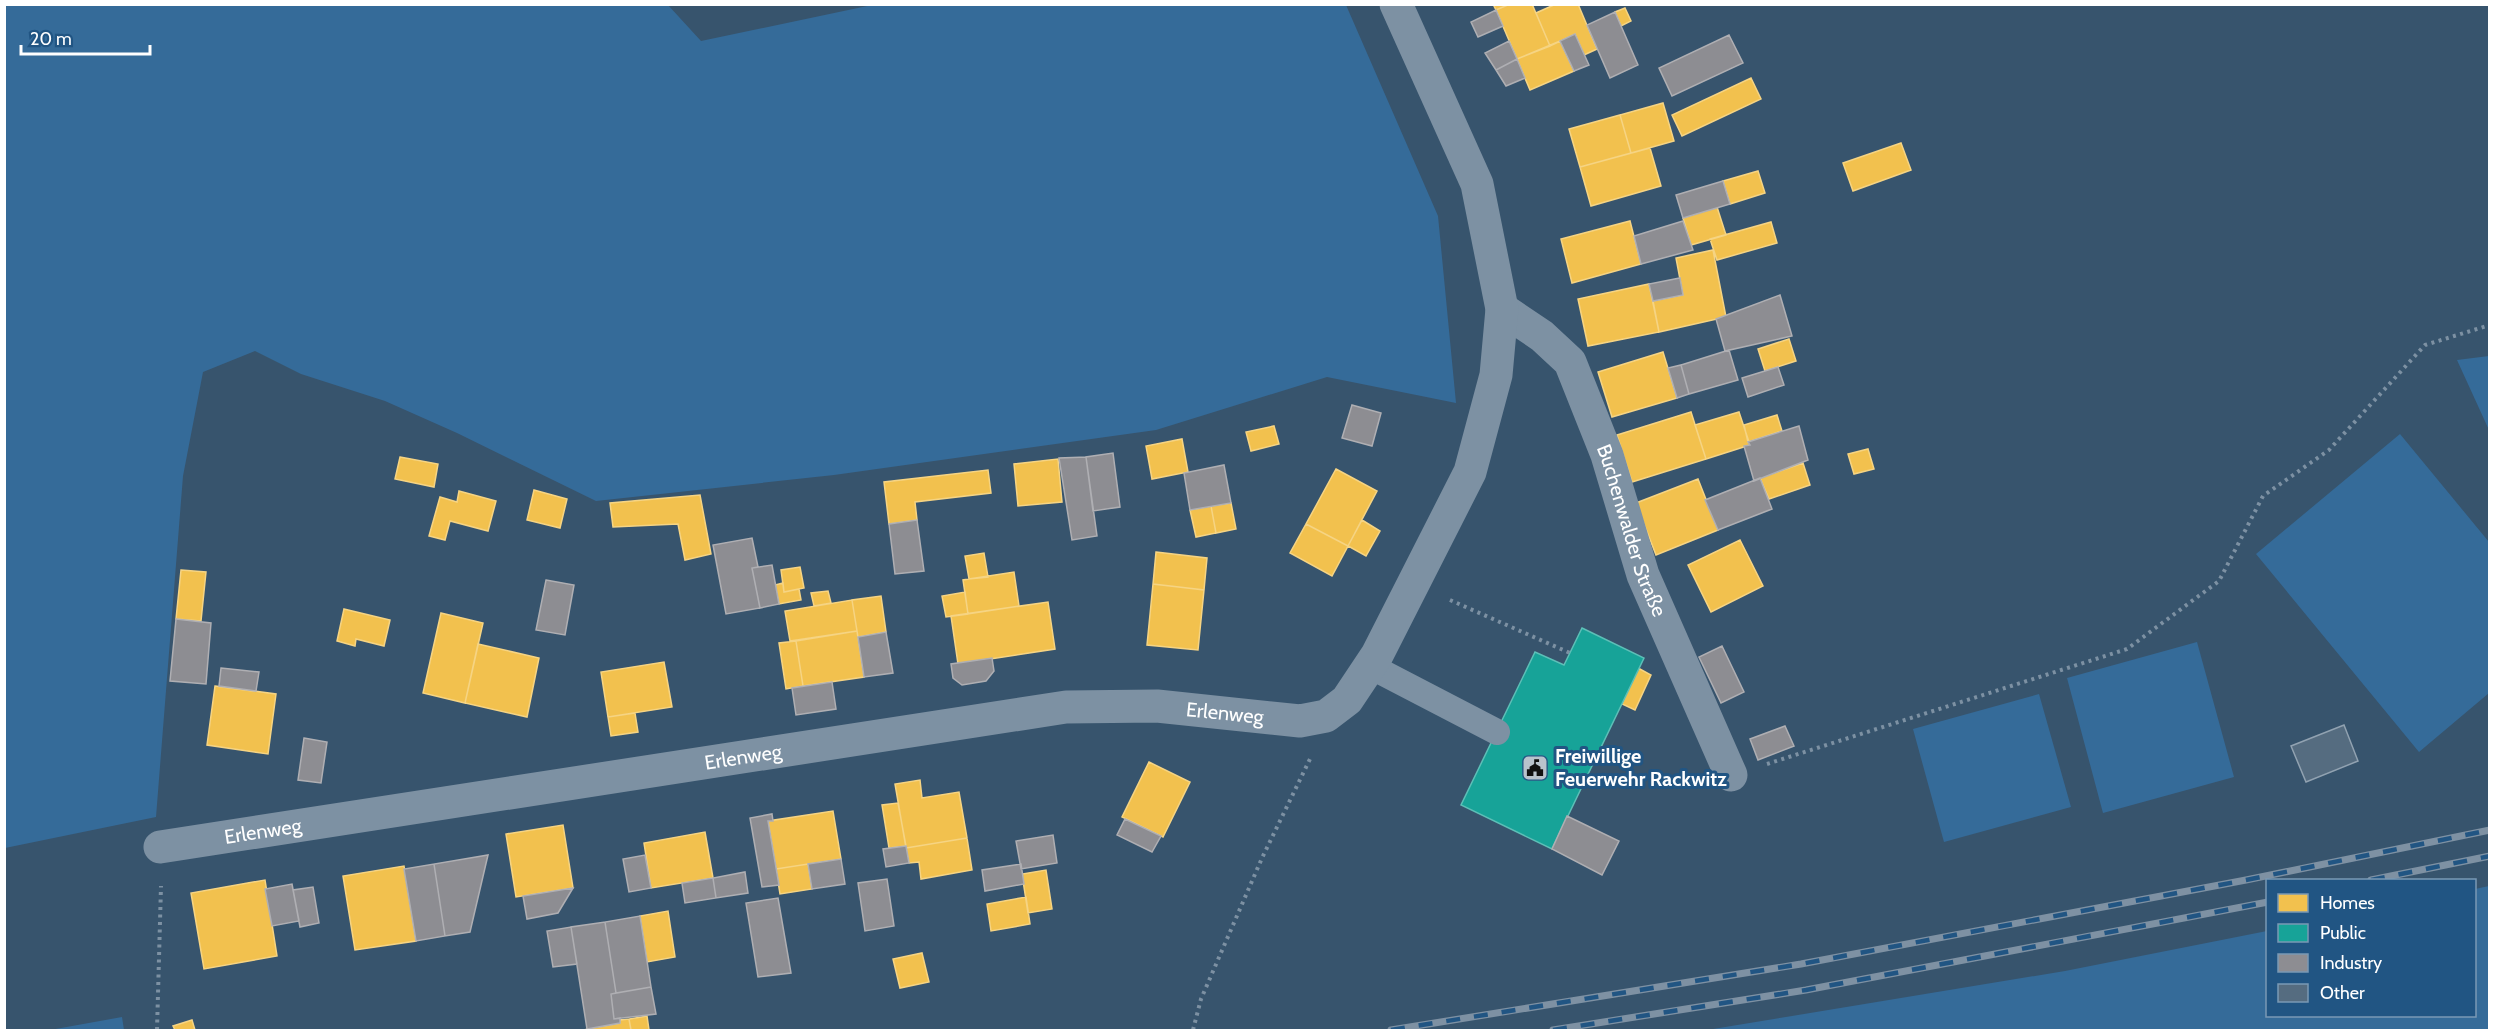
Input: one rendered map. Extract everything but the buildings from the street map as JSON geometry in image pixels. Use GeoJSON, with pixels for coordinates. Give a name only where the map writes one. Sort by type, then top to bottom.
{"type":"FeatureCollection","features":[{"type":"Feature","properties":{"kind":"street"},"geometry":{"type":"LineString","coordinates":[[1326,716],[1347,700],[1370,666],[1470,472],[1496,375],[1502,309],[1477,184],[1396,4]]}},
{"type":"Feature","properties":{"kind":"street","name":"Buchenwalder Straße"},"geometry":{"type":"LineString","coordinates":[[1502,309],[1542,336],[1570,362],[1607,455],[1643,575],[1731,776]]}},
{"type":"Feature","properties":{"kind":"street","name":"Erlenweg"},"geometry":{"type":"LineString","coordinates":[[160,847],[1066,707],[1157,705],[1300,721],[1326,716]]}},
{"type":"Feature","properties":{"kind":"lane"},"geometry":{"type":"LineString","coordinates":[[1370,666],[1497,732]]}},
{"type":"Feature","properties":{"kind":"path"},"geometry":{"type":"LineString","coordinates":[[1731,776],[2127,648],[2219,581],[2263,496],[2329,450],[2426,345],[2490,325]]}},
{"type":"Feature","properties":{"kind":"path"},"geometry":{"type":"LineString","coordinates":[[1413,583],[1570,653]]}},
{"type":"Feature","properties":{"kind":"path"},"geometry":{"type":"LineString","coordinates":[[1193,1030],[1201,999],[1262,858],[1306,770],[1326,716]]}},
{"type":"Feature","properties":{"kind":"path"},"geometry":{"type":"LineString","coordinates":[[157,1030],[160,847]]}},
{"type":"Feature","properties":{"kind":"shaded area"},"geometry":{"type":"Polygon","coordinates":[[[5,4],[668,5],[701,41],[872,5],[1346,5],[1438,216],[1456,403],[1327,377],[1156,430],[834,475],[596,501],[457,433],[385,401],[301,374],[255,351],[203,372],[183,476],[156,817],[5,848],[5,4]]]}},
{"type":"Feature","properties":{"kind":"shaded area"},"geometry":{"type":"Polygon","coordinates":[[[2490,356],[2489,430],[2457,360],[2490,356]]]}},
{"type":"Feature","properties":{"kind":"shaded area"},"geometry":{"type":"Polygon","coordinates":[[[2400,434],[2489,542],[2489,693],[2419,752],[2256,554],[2400,434]]]}},
{"type":"Feature","properties":{"kind":"shaded area"},"geometry":{"type":"Polygon","coordinates":[[[2197,642],[2234,777],[2103,813],[2067,678],[2197,642]]]}},
{"type":"Feature","properties":{"kind":"shaded area"},"geometry":{"type":"Polygon","coordinates":[[[2039,694],[2071,807],[1944,842],[1913,729],[2039,694]]]}},
{"type":"Feature","properties":{"kind":"shaded area"},"geometry":{"type":"Polygon","coordinates":[[[2489,886],[2489,1030],[1707,1030],[2065,971],[2266,931],[2266,1017],[2476,1017],[2476,889],[2489,886]]]}},
{"type":"Feature","properties":{"kind":"shaded area"},"geometry":{"type":"Polygon","coordinates":[[[122,1017],[124,1030],[50,1030],[122,1017]]]}},
{"type":"Feature","properties":{"kind":"railway"},"geometry":{"type":"LineString","coordinates":[[1391,1030],[1801,964],[2246,880],[2490,830]]}},
{"type":"Feature","properties":{"kind":"railway"},"geometry":{"type":"LineString","coordinates":[[2376,879],[2490,856]]}},
{"type":"Feature","properties":{"kind":"railway"},"geometry":{"type":"LineString","coordinates":[[1553,1030],[1806,990],[2266,902]]}},
{"type":"Feature","properties":{"kind":"place","name":"Freiwillige Feuerwehr Rackwitz"},"geometry":{"type":"Point","coordinates":[1535,768]}}]}
